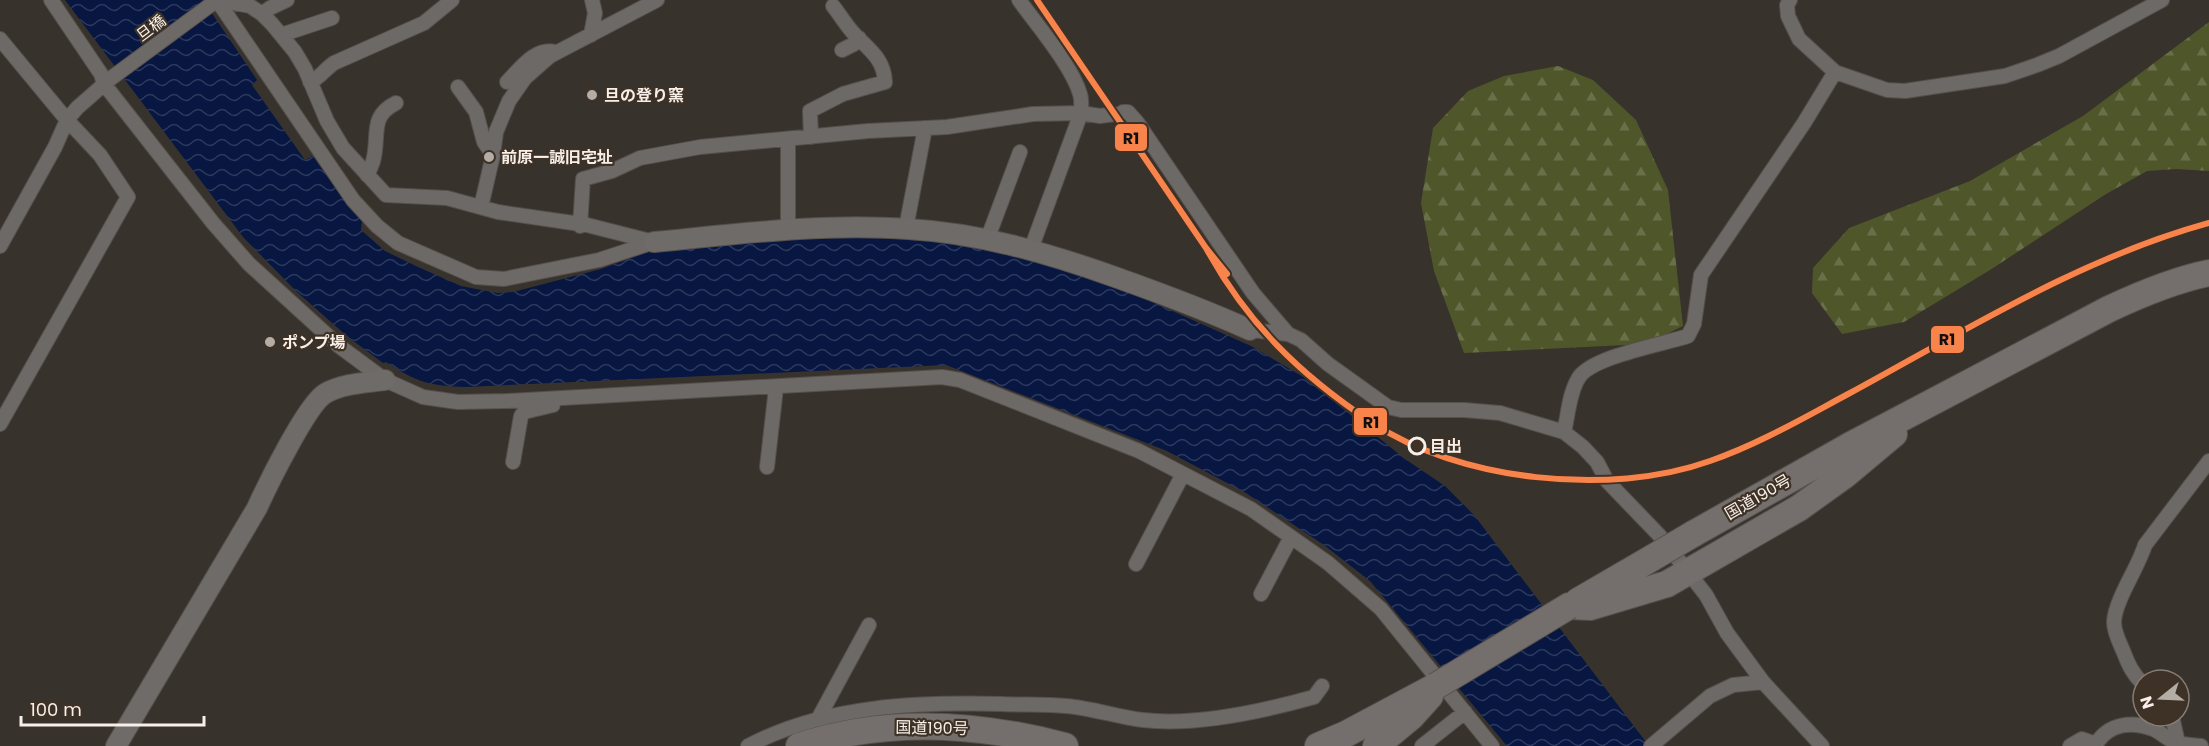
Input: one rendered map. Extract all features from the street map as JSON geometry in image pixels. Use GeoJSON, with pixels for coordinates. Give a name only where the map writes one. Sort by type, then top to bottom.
{"type":"FeatureCollection","features":[{"type":"Feature","properties":{"kind":"highway","name":"国道190号"},"geometry":{"type":"LineString","coordinates":[[1318,746],[1346,734],[1436,686],[1693,534],[1914,411],[2126,301],[2176,282],[2209,273]]}},
{"type":"Feature","properties":{"kind":"highway"},"geometry":{"type":"LineString","coordinates":[[1569,606],[1590,607],[1643,593],[1689,572],[1819,495],[1888,439],[1914,411]]}},
{"type":"Feature","properties":{"kind":"highway"},"geometry":{"type":"LineString","coordinates":[[1376,746],[1427,701],[1436,686]]}},
{"type":"Feature","properties":{"kind":"highway","name":"国道190号"},"geometry":{"type":"LineString","coordinates":[[799,746],[861,731],[919,726],[1001,731],[1065,746]]}},
{"type":"Feature","properties":{"kind":"street"},"geometry":{"type":"LineString","coordinates":[[51,0],[101,74],[213,223],[249,264],[339,346],[385,380],[423,397],[458,402],[776,388],[942,377],[960,380],[1138,451],[1251,509],[1328,563],[1381,609],[1492,746]]}},
{"type":"Feature","properties":{"kind":"street"},"geometry":{"type":"LineString","coordinates":[[216,1],[267,8],[287,0]]}},
{"type":"Feature","properties":{"kind":"street"},"geometry":{"type":"LineString","coordinates":[[310,82],[319,78],[334,63],[424,23],[452,0]]}},
{"type":"Feature","properties":{"kind":"street"},"geometry":{"type":"LineString","coordinates":[[591,35],[595,13],[592,0]]}},
{"type":"Feature","properties":{"kind":"street"},"geometry":{"type":"LineString","coordinates":[[481,207],[496,132],[515,90],[536,68],[557,53],[657,0]]}},
{"type":"Feature","properties":{"kind":"street"},"geometry":{"type":"LineString","coordinates":[[1019,0],[1074,79],[1080,95],[1081,112],[1031,249]]}},
{"type":"Feature","properties":{"kind":"street"},"geometry":{"type":"LineString","coordinates":[[1790,0],[1787,5],[1788,16],[1798,39],[1834,72],[1887,90],[1905,91],[2005,76],[2059,56],[2162,0]]}},
{"type":"Feature","properties":{"kind":"street"},"geometry":{"type":"LineString","coordinates":[[216,1],[353,200],[376,226],[398,243],[476,277],[504,279],[599,260],[654,242],[788,230],[906,228],[943,232],[1031,249],[1082,264],[1250,330],[1288,334],[1301,340],[1328,364],[1388,407],[1408,410],[1464,410],[1500,413],[1564,432],[1597,462],[1607,481],[1659,535],[1706,595],[1727,633],[1763,682],[1822,746]]}},
{"type":"Feature","properties":{"kind":"street","name":"旦橋"},"geometry":{"type":"LineString","coordinates":[[67,120],[107,82],[216,1]]}},
{"type":"Feature","properties":{"kind":"street"},"geometry":{"type":"LineString","coordinates":[[811,137],[810,111],[843,94],[885,82],[885,71],[879,58],[859,38],[834,6]]}},
{"type":"Feature","properties":{"kind":"street"},"geometry":{"type":"LineString","coordinates":[[267,8],[281,35],[305,69],[327,122],[343,148],[386,195],[447,198],[498,212],[580,226],[587,225],[654,242]]}},
{"type":"Feature","properties":{"kind":"street"},"geometry":{"type":"LineString","coordinates":[[281,35],[332,18]]}},
{"type":"Feature","properties":{"kind":"street"},"geometry":{"type":"LineString","coordinates":[[842,50],[854,44],[859,38]]}},
{"type":"Feature","properties":{"kind":"street"},"geometry":{"type":"LineString","coordinates":[[0,39],[67,120],[100,155],[128,197],[0,424]]}},
{"type":"Feature","properties":{"kind":"street"},"geometry":{"type":"LineString","coordinates":[[507,82],[536,54],[548,51],[557,53]]}},
{"type":"Feature","properties":{"kind":"street"},"geometry":{"type":"LineString","coordinates":[[1564,432],[1578,378],[1586,369],[1639,349],[1688,336],[1694,324],[1701,275],[1804,123],[1834,72]]}},
{"type":"Feature","properties":{"kind":"street"},"geometry":{"type":"LineString","coordinates":[[458,87],[476,112],[484,142],[493,155]]}},
{"type":"Feature","properties":{"kind":"street"},"geometry":{"type":"LineString","coordinates":[[367,175],[375,155],[378,120],[388,107],[396,103]]}},
{"type":"Feature","properties":{"kind":"street"},"geometry":{"type":"LineString","coordinates":[[580,226],[583,179],[612,171],[640,158],[699,147],[925,128],[1033,114],[1081,112],[1100,116],[1128,112],[1253,293],[1288,334]]}},
{"type":"Feature","properties":{"kind":"street"},"geometry":{"type":"LineString","coordinates":[[0,246],[55,147],[67,120]]}},
{"type":"Feature","properties":{"kind":"street"},"geometry":{"type":"LineString","coordinates":[[906,228],[925,128]]}},
{"type":"Feature","properties":{"kind":"street"},"geometry":{"type":"LineString","coordinates":[[788,139],[788,230]]}},
{"type":"Feature","properties":{"kind":"street"},"geometry":{"type":"LineString","coordinates":[[987,240],[1020,152]]}},
{"type":"Feature","properties":{"kind":"street"},"geometry":{"type":"LineString","coordinates":[[116,746],[257,508],[273,474],[313,406],[323,394],[340,387],[385,380]]}},
{"type":"Feature","properties":{"kind":"street"},"geometry":{"type":"LineString","coordinates":[[767,467],[776,388]]}},
{"type":"Feature","properties":{"kind":"street"},"geometry":{"type":"LineString","coordinates":[[513,462],[521,416],[524,412],[554,405],[563,399]]}},
{"type":"Feature","properties":{"kind":"street"},"geometry":{"type":"LineString","coordinates":[[2131,672],[2116,634],[2114,621],[2119,604],[2141,560],[2145,545],[2209,461]]}},
{"type":"Feature","properties":{"kind":"street"},"geometry":{"type":"LineString","coordinates":[[1136,564],[1183,474]]}},
{"type":"Feature","properties":{"kind":"street"},"geometry":{"type":"LineString","coordinates":[[1261,594],[1291,537]]}},
{"type":"Feature","properties":{"kind":"street"},"geometry":{"type":"LineString","coordinates":[[818,719],[869,625]]}},
{"type":"Feature","properties":{"kind":"street"},"geometry":{"type":"LineString","coordinates":[[1652,746],[1710,696],[1733,685],[1763,682]]}},
{"type":"Feature","properties":{"kind":"street"},"geometry":{"type":"LineString","coordinates":[[748,746],[818,719],[898,705],[940,703],[1065,706],[1142,720],[1172,721],[1284,705],[1314,697],[1322,686]]}},
{"type":"Feature","properties":{"kind":"street"},"geometry":{"type":"LineString","coordinates":[[1422,746],[1465,712]]}},
{"type":"Feature","properties":{"kind":"street"},"geometry":{"type":"LineString","coordinates":[[2070,746],[2082,739],[2098,745],[2102,734],[2124,724],[2155,730],[2177,745],[2201,746]]}},
{"type":"Feature","properties":{"kind":"street"},"geometry":{"type":"LineString","coordinates":[[2174,728],[2177,745]]}},
{"type":"Feature","properties":{"kind":"green space"},"geometry":{"type":"Polygon","coordinates":[[[2209,22],[2209,171],[2176,169],[2147,171],[2106,194],[1990,270],[1904,322],[1842,334],[1812,293],[1813,268],[1849,228],[1970,181],[2083,116],[2209,22]]]}},
{"type":"Feature","properties":{"kind":"green space"},"geometry":{"type":"Polygon","coordinates":[[[1558,66],[1593,80],[1636,120],[1668,190],[1683,326],[1646,344],[1464,353],[1434,271],[1421,203],[1433,128],[1468,91],[1504,76],[1558,66]]]}},
{"type":"Feature","properties":{"kind":"water"},"geometry":{"type":"Polygon","coordinates":[[[65,0],[203,0],[257,80],[252,85],[305,160],[313,156],[362,221],[361,230],[385,251],[461,286],[497,293],[513,292],[601,269],[651,251],[760,239],[889,236],[966,244],[1087,273],[1251,346],[1305,378],[1405,459],[1445,486],[1474,515],[1649,746],[1507,746],[1370,581],[1324,545],[1246,493],[1167,451],[946,365],[466,387],[433,384],[406,374],[386,362],[383,363],[348,337],[297,292],[243,237],[65,0]]]}},
{"type":"Feature","properties":{"kind":"transit line","name":"R1"},"geometry":{"type":"LineString","coordinates":[[1037,0],[1206,248],[1227,274]]}},
{"type":"Feature","properties":{"kind":"transit line","name":"R1"},"geometry":{"type":"LineString","coordinates":[[1206,248],[1239,300],[1277,345],[1321,385],[1371,422],[1407,442],[1447,458],[1491,470],[1536,477],[1582,480],[1627,478],[1670,472],[1728,454],[1799,421],[1981,321],[2070,276],[2115,255],[2209,223]]}},
{"type":"Feature","properties":{"kind":"place","name":"旦の登り窯"},"geometry":{"type":"Point","coordinates":[592,95]}},
{"type":"Feature","properties":{"kind":"place","name":"前原一誠旧宅址"},"geometry":{"type":"Point","coordinates":[489,157]}},
{"type":"Feature","properties":{"kind":"place","name":"ポンプ場"},"geometry":{"type":"Point","coordinates":[270,342]}},
{"type":"Feature","properties":{"kind":"place","name":"目出"},"geometry":{"type":"Point","coordinates":[1417,446]}}]}
